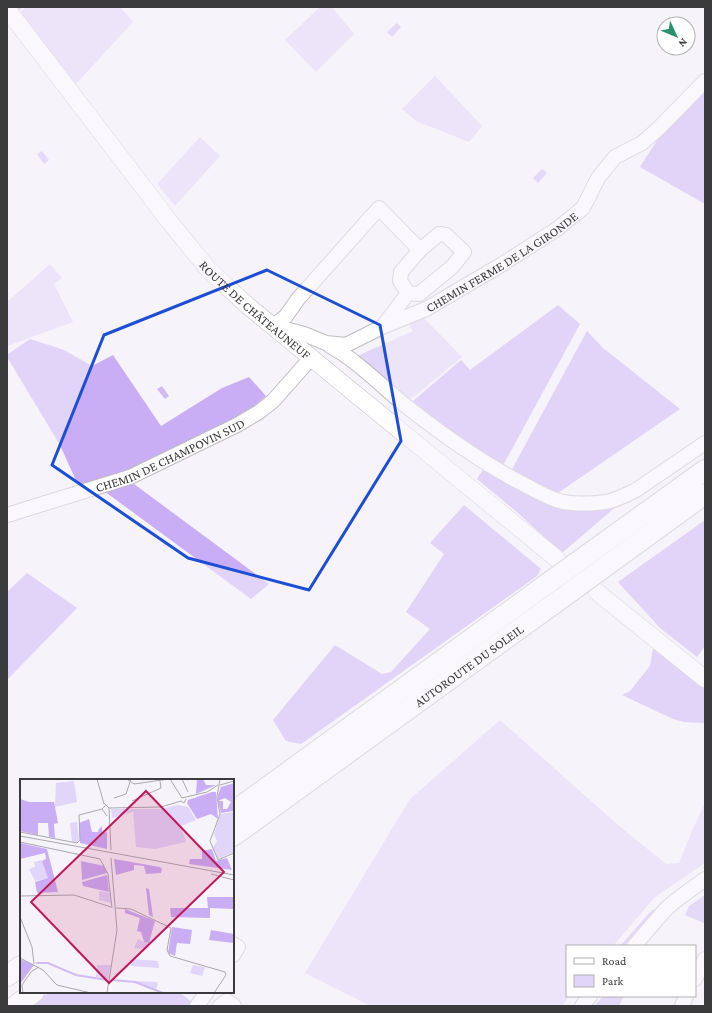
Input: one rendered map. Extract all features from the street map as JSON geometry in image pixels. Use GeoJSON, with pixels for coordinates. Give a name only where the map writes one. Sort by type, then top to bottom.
{"type":"FeatureCollection","features":[{"type":"Feature","properties":{"kind":"highway","name":"AUTOROUTE DU SOLEIL"},"geometry":{"type":"LineString","coordinates":[[234,811],[705,470]]}},
{"type":"Feature","properties":{"kind":"highway","name":"AUTOROUTE DU SOLEIL"},"geometry":{"type":"LineString","coordinates":[[234,835],[705,494]]}},
{"type":"Feature","properties":{"kind":"highway"},"geometry":{"type":"LineString","coordinates":[[7,967],[20,960]]}},
{"type":"Feature","properties":{"kind":"highway"},"geometry":{"type":"LineString","coordinates":[[7,976],[20,967]]}},
{"type":"Feature","properties":{"kind":"highway"},"geometry":{"type":"LineString","coordinates":[[7,1000],[20,990]]}},
{"type":"Feature","properties":{"kind":"highway"},"geometry":{"type":"LineString","coordinates":[[15,1006],[33,993]]}},
{"type":"Feature","properties":{"kind":"main road","name":"ROUTE DE CHÂTEAUNEUF"},"geometry":{"type":"LineString","coordinates":[[7,9],[164,216],[226,287],[557,559]]}},
{"type":"Feature","properties":{"kind":"main road"},"geometry":{"type":"LineString","coordinates":[[597,592],[705,679]]}},
{"type":"Feature","properties":{"kind":"street","name":"CHEMIN FERME DE LA GIRONDE"},"geometry":{"type":"LineString","coordinates":[[274,326],[304,334],[326,343],[346,345],[382,327],[426,309],[501,265],[557,229],[583,208],[598,178],[615,157],[642,143],[658,129],[705,80]]}},
{"type":"Feature","properties":{"kind":"street"},"geometry":{"type":"LineString","coordinates":[[274,326],[286,316],[298,299],[380,208],[420,250]]}},
{"type":"Feature","properties":{"kind":"street"},"geometry":{"type":"LineString","coordinates":[[439,234],[446,235],[464,252],[452,266],[419,294],[408,293],[400,281],[401,272],[420,250],[439,234]]}},
{"type":"Feature","properties":{"kind":"street"},"geometry":{"type":"LineString","coordinates":[[382,327],[408,293]]}},
{"type":"Feature","properties":{"kind":"street"},"geometry":{"type":"LineString","coordinates":[[326,343],[346,355],[405,405],[462,448],[504,475],[548,497],[562,502],[606,502],[624,496],[636,490],[705,442]]}},
{"type":"Feature","properties":{"kind":"street","name":"CHEMIN DE CHAMPOVIN SUD"},"geometry":{"type":"LineString","coordinates":[[7,515],[130,476],[237,425],[259,412],[273,401],[311,358]]}},
{"type":"Feature","properties":{"kind":"street"},"geometry":{"type":"LineString","coordinates":[[635,945],[670,905],[705,879]]}},
{"type":"Feature","properties":{"kind":"street"},"geometry":{"type":"LineString","coordinates":[[234,945],[238,947],[234,953]]}},
{"type":"Feature","properties":{"kind":"street"},"geometry":{"type":"LineString","coordinates":[[696,977],[705,959]]}},
{"type":"Feature","properties":{"kind":"street"},"geometry":{"type":"LineString","coordinates":[[197,1006],[206,993]]}},
{"type":"Feature","properties":{"kind":"street"},"geometry":{"type":"LineString","coordinates":[[582,1006],[589,997]]}},
{"type":"Feature","properties":{"kind":"street"},"geometry":{"type":"LineString","coordinates":[[220,1006],[227,1001],[234,1006]]}},
{"type":"Feature","properties":{"kind":"highlighted area"},"geometry":{"type":"Polygon","coordinates":[[[267,270],[380,325],[401,441],[309,590],[188,558],[52,465],[104,335],[267,270]]]}},
{"type":"Feature","properties":{"kind":"green space"},"geometry":{"type":"Polygon","coordinates":[[[26,7],[120,7],[133,22],[73,87],[19,13],[26,7]]]}},
{"type":"Feature","properties":{"kind":"green space"},"geometry":{"type":"Polygon","coordinates":[[[320,7],[332,7],[354,34],[316,72],[285,40],[320,7]]]}},
{"type":"Feature","properties":{"kind":"green space"},"geometry":{"type":"Polygon","coordinates":[[[435,76],[482,126],[469,142],[416,121],[402,109],[435,76]]]}},
{"type":"Feature","properties":{"kind":"green space"},"geometry":{"type":"Polygon","coordinates":[[[200,137],[220,156],[175,206],[157,184],[200,137]]]}},
{"type":"Feature","properties":{"kind":"green space"},"geometry":{"type":"Polygon","coordinates":[[[50,264],[62,278],[54,284],[73,322],[7,346],[7,302],[50,264]]]}},
{"type":"Feature","properties":{"kind":"green space"},"geometry":{"type":"Polygon","coordinates":[[[423,317],[462,357],[407,402],[355,357],[413,331],[408,323],[423,317]]]}},
{"type":"Feature","properties":{"kind":"green space"},"geometry":{"type":"Polygon","coordinates":[[[500,720],[617,824],[666,864],[679,863],[705,803],[705,863],[655,897],[614,945],[566,945],[566,997],[568,997],[562,1006],[370,1006],[305,973],[410,799],[500,720]]]}},
{"type":"Feature","properties":{"kind":"shaded area"},"geometry":{"type":"Polygon","coordinates":[[[397,23],[401,27],[392,37],[387,32],[397,23]]]}},
{"type":"Feature","properties":{"kind":"shaded area"},"geometry":{"type":"Polygon","coordinates":[[[705,85],[705,204],[640,167],[672,117],[705,85]]]}},
{"type":"Feature","properties":{"kind":"shaded area"},"geometry":{"type":"Polygon","coordinates":[[[42,151],[49,160],[44,164],[37,154],[42,151]]]}},
{"type":"Feature","properties":{"kind":"shaded area"},"geometry":{"type":"Polygon","coordinates":[[[542,169],[547,173],[538,183],[533,178],[542,169]]]}},
{"type":"Feature","properties":{"kind":"shaded area"},"geometry":{"type":"Polygon","coordinates":[[[558,305],[580,324],[501,469],[457,439],[413,401],[461,360],[470,370],[558,305]]]}},
{"type":"Feature","properties":{"kind":"shaded area"},"geometry":{"type":"Polygon","coordinates":[[[587,331],[603,348],[680,409],[558,493],[510,473],[587,331]]]}},
{"type":"Feature","properties":{"kind":"shaded area"},"geometry":{"type":"Polygon","coordinates":[[[30,339],[64,350],[92,366],[113,355],[161,426],[222,388],[249,377],[266,396],[242,416],[126,472],[78,485],[60,445],[7,357],[7,355],[30,339]]]}},
{"type":"Feature","properties":{"kind":"shaded area"},"geometry":{"type":"Polygon","coordinates":[[[162,386],[169,396],[165,399],[157,389],[162,386]]]}},
{"type":"Feature","properties":{"kind":"shaded area"},"geometry":{"type":"Polygon","coordinates":[[[484,468],[551,503],[619,504],[562,553],[518,513],[477,479],[484,468]]]}},
{"type":"Feature","properties":{"kind":"shaded area"},"geometry":{"type":"Polygon","coordinates":[[[134,484],[269,584],[251,599],[104,491],[134,484]]]}},
{"type":"Feature","properties":{"kind":"shaded area"},"geometry":{"type":"Polygon","coordinates":[[[464,505],[541,569],[537,576],[301,744],[286,741],[273,720],[335,645],[382,674],[391,672],[430,629],[406,612],[444,554],[430,543],[464,505]]]}},
{"type":"Feature","properties":{"kind":"shaded area"},"geometry":{"type":"Polygon","coordinates":[[[705,520],[705,646],[697,657],[660,628],[618,582],[705,520]]]}},
{"type":"Feature","properties":{"kind":"shaded area"},"geometry":{"type":"Polygon","coordinates":[[[27,573],[77,608],[7,680],[7,592],[27,573]]]}},
{"type":"Feature","properties":{"kind":"shaded area"},"geometry":{"type":"Polygon","coordinates":[[[653,648],[705,688],[704,723],[684,722],[673,719],[622,695],[630,691],[650,666],[653,648]]]}},
{"type":"Feature","properties":{"kind":"shaded area"},"geometry":{"type":"Polygon","coordinates":[[[705,895],[704,923],[685,915],[689,906],[705,895]]]}},
{"type":"Feature","properties":{"kind":"shaded area"},"geometry":{"type":"Polygon","coordinates":[[[652,910],[654,910],[655,912],[626,945],[621,945],[652,910]]]}},
{"type":"Feature","properties":{"kind":"shaded area"},"geometry":{"type":"Polygon","coordinates":[[[48,993],[180,993],[193,1003],[191,1006],[31,1006],[48,993]]]}},
{"type":"Feature","properties":{"kind":"shaded area"},"geometry":{"type":"Polygon","coordinates":[[[602,997],[624,997],[619,1006],[594,1006],[602,997]]]}},
{"type":"Feature","properties":{"kind":"waterway"},"geometry":{"type":"LineString","coordinates":[[16,11],[21,7]]}}]}
